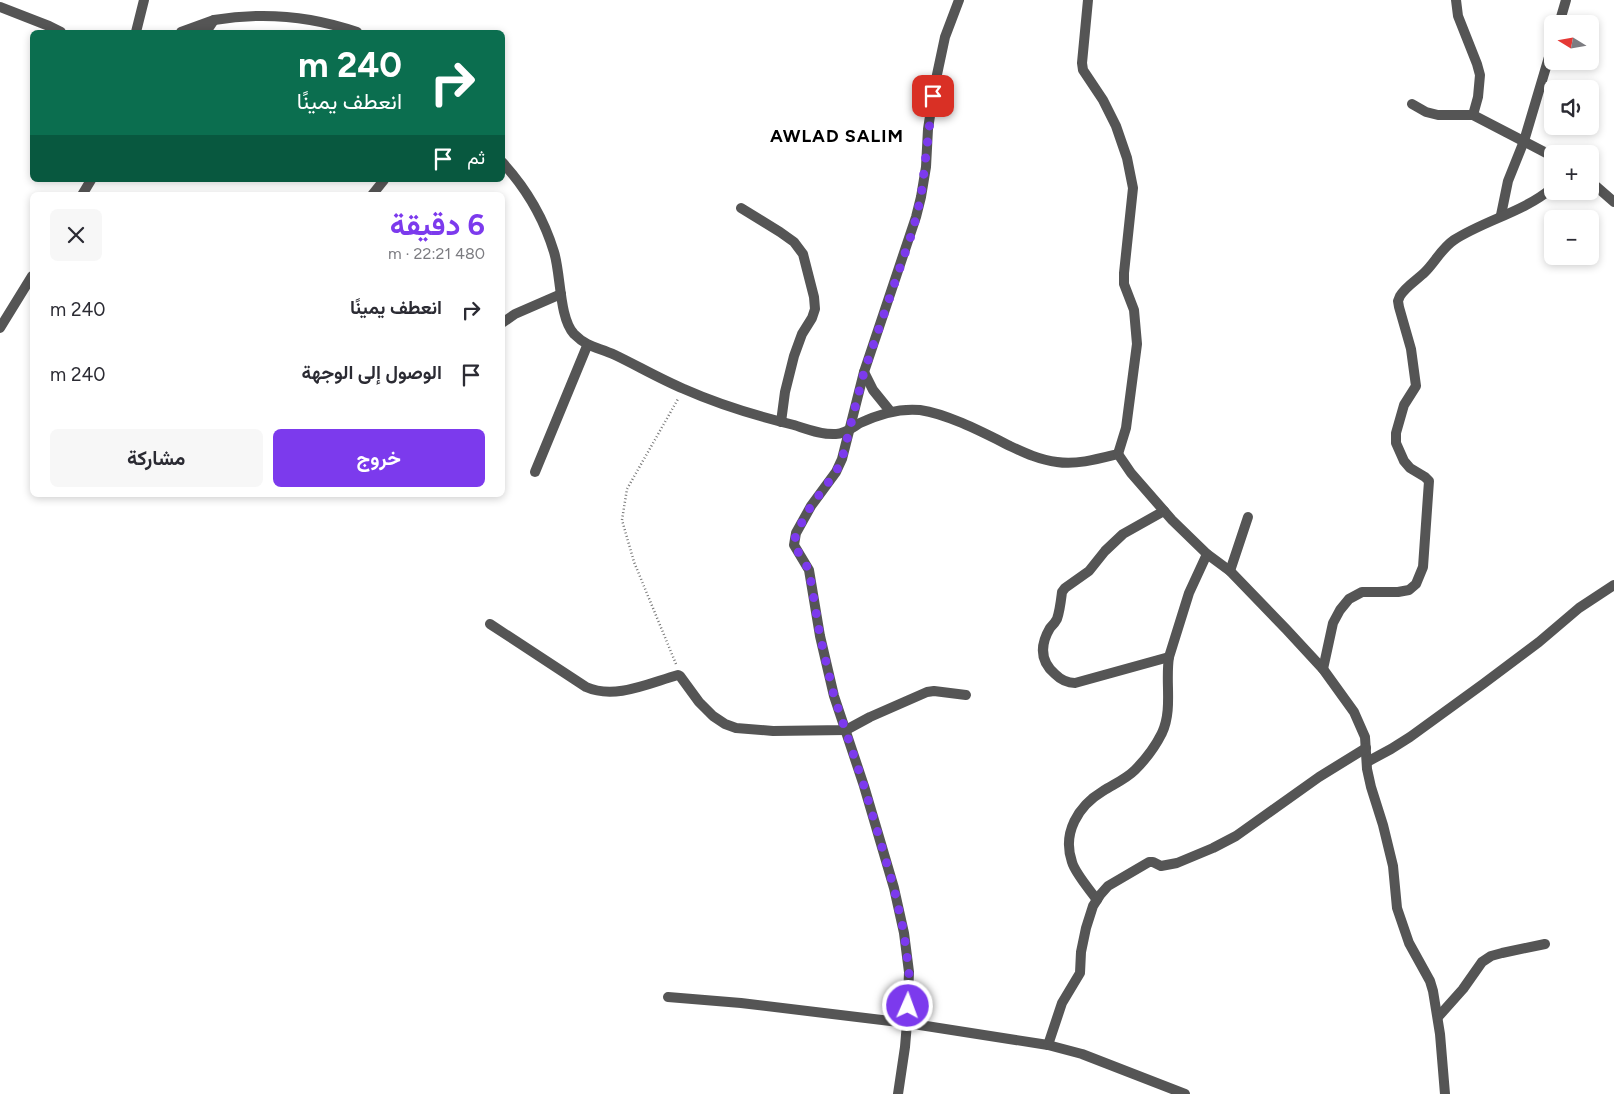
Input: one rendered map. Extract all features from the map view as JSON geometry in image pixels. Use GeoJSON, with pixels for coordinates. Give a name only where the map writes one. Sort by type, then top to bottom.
{"type":"FeatureCollection","features":[{"type":"Feature","properties":{"kind":"street"},"geometry":{"type":"LineString","coordinates":[[136,30],[144,0]]}},
{"type":"Feature","properties":{"kind":"street"},"geometry":{"type":"LineString","coordinates":[[898,1094],[905,1048],[909,972],[904,933],[894,888],[864,786],[834,696],[820,636],[809,570],[794,545],[796,533],[811,506],[836,472],[842,459],[864,372],[913,230],[926,168],[928,129],[935,84],[945,36],[959,0]]}},
{"type":"Feature","properties":{"kind":"street"},"geometry":{"type":"LineString","coordinates":[[1088,0],[1083,70],[1103,100],[1116,126],[1127,158],[1133,188],[1124,284],[1134,310],[1137,344],[1126,428],[1118,454]]}},
{"type":"Feature","properties":{"kind":"street"},"geometry":{"type":"LineString","coordinates":[[1456,0],[1458,16],[1480,74],[1478,97],[1473,115]]}},
{"type":"Feature","properties":{"kind":"street"},"geometry":{"type":"LineString","coordinates":[[1562,15],[1566,0]]}},
{"type":"Feature","properties":{"kind":"street"},"geometry":{"type":"LineString","coordinates":[[0,7],[57,30]]}},
{"type":"Feature","properties":{"kind":"street"},"geometry":{"type":"LineString","coordinates":[[186,30],[214,20],[264,16],[294,17],[351,30]]}},
{"type":"Feature","properties":{"kind":"street"},"geometry":{"type":"LineString","coordinates":[[207,30],[214,20]]}},
{"type":"Feature","properties":{"kind":"street"},"geometry":{"type":"LineString","coordinates":[[1501,215],[1508,181],[1524,141],[1545,70]]}},
{"type":"Feature","properties":{"kind":"street"},"geometry":{"type":"LineString","coordinates":[[1412,104],[1426,112],[1438,115],[1473,115],[1544,152]]}},
{"type":"Feature","properties":{"kind":"street"},"geometry":{"type":"LineString","coordinates":[[505,166],[526,192],[536,210],[554,252],[564,311],[571,331],[588,346],[612,354],[684,389],[717,402],[781,422],[833,434],[841,434],[870,418],[890,411],[921,410],[980,431],[1041,459],[1058,463],[1089,462],[1118,454]]}},
{"type":"Feature","properties":{"kind":"street"},"geometry":{"type":"LineString","coordinates":[[374,192],[382,182]]}},
{"type":"Feature","properties":{"kind":"street"},"geometry":{"type":"LineString","coordinates":[[1599,189],[1614,202]]}},
{"type":"Feature","properties":{"kind":"street"},"geometry":{"type":"LineString","coordinates":[[1323,669],[1333,623],[1349,599],[1362,592],[1398,592],[1409,590],[1416,584],[1423,568],[1428,481],[1425,476],[1410,468],[1404,461],[1396,443],[1396,433],[1404,405],[1416,386],[1411,349],[1399,307],[1398,301],[1400,296],[1426,271],[1452,241],[1501,215],[1516,211],[1544,194]]}},
{"type":"Feature","properties":{"kind":"street"},"geometry":{"type":"LineString","coordinates":[[741,208],[794,242],[803,254],[814,297],[815,309],[812,318],[802,334],[794,356],[785,392],[781,422]]}},
{"type":"Feature","properties":{"kind":"street"},"geometry":{"type":"LineString","coordinates":[[0,328],[30,279]]}},
{"type":"Feature","properties":{"kind":"street"},"geometry":{"type":"LineString","coordinates":[[505,321],[515,314],[561,294]]}},
{"type":"Feature","properties":{"kind":"street"},"geometry":{"type":"LineString","coordinates":[[535,472],[588,346]]}},
{"type":"Feature","properties":{"kind":"street"},"geometry":{"type":"LineString","coordinates":[[864,372],[873,390],[890,411]]}},
{"type":"Feature","properties":{"kind":"street"},"geometry":{"type":"LineString","coordinates":[[1118,454],[1131,473],[1164,511],[1207,554],[1230,571],[1323,669],[1354,712],[1365,738],[1371,787],[1384,825],[1393,866],[1397,908],[1409,943],[1430,980],[1433,991],[1438,1017],[1445,1094]]}},
{"type":"Feature","properties":{"kind":"street"},"geometry":{"type":"LineString","coordinates":[[1164,511],[1123,534],[1104,551],[1090,571],[1065,588],[1062,592],[1056,621],[1045,639],[1042,650],[1047,666],[1062,680],[1069,683],[1075,683],[1169,657]]}},
{"type":"Feature","properties":{"kind":"street"},"geometry":{"type":"LineString","coordinates":[[1230,571],[1248,517]]}},
{"type":"Feature","properties":{"kind":"street"},"geometry":{"type":"LineString","coordinates":[[1097,900],[1072,863],[1069,849],[1069,834],[1080,811],[1091,799],[1135,770],[1153,748],[1162,732],[1168,710],[1167,666],[1169,657],[1189,593],[1207,554]]}},
{"type":"Feature","properties":{"kind":"street"},"geometry":{"type":"LineString","coordinates":[[1367,762],[1392,749],[1476,689],[1539,642],[1579,608],[1614,585]]}},
{"type":"Feature","properties":{"kind":"street"},"geometry":{"type":"LineString","coordinates":[[490,624],[594,691],[618,692],[678,675],[682,677],[699,702],[713,716],[725,724],[736,728],[773,731],[846,730],[870,717],[927,692],[934,691],[966,695]]}},
{"type":"Feature","properties":{"kind":"street"},"geometry":{"type":"LineString","coordinates":[[1048,1045],[1062,1004],[1080,973],[1081,952],[1087,923],[1097,900],[1108,886],[1149,862],[1161,866],[1177,863],[1236,836],[1319,777],[1366,748]]}},
{"type":"Feature","properties":{"kind":"street"},"geometry":{"type":"LineString","coordinates":[[1438,1017],[1463,989],[1482,962],[1491,956],[1545,944]]}},
{"type":"Feature","properties":{"kind":"street"},"geometry":{"type":"LineString","coordinates":[[668,996],[907,1023],[1048,1045],[1082,1054],[1185,1094]]}},
{"type":"Feature","properties":{"kind":"path"},"geometry":{"type":"LineString","coordinates":[[682,677],[634,562],[622,520],[627,490],[684,389]]}},
{"type":"Feature","properties":{"kind":"district","name":"AWLAD SALIM"},"geometry":{"type":"Point","coordinates":[837,136]}},
{"type":"Feature","properties":{"kind":"route"},"geometry":{"type":"LineString","coordinates":[[908,1006],[909,972],[904,933],[894,888],[864,786],[834,696],[814,608],[809,570],[796,550],[794,539],[811,506],[836,472],[842,459],[864,372],[913,230],[926,168],[928,129],[933,96]]}}]}
